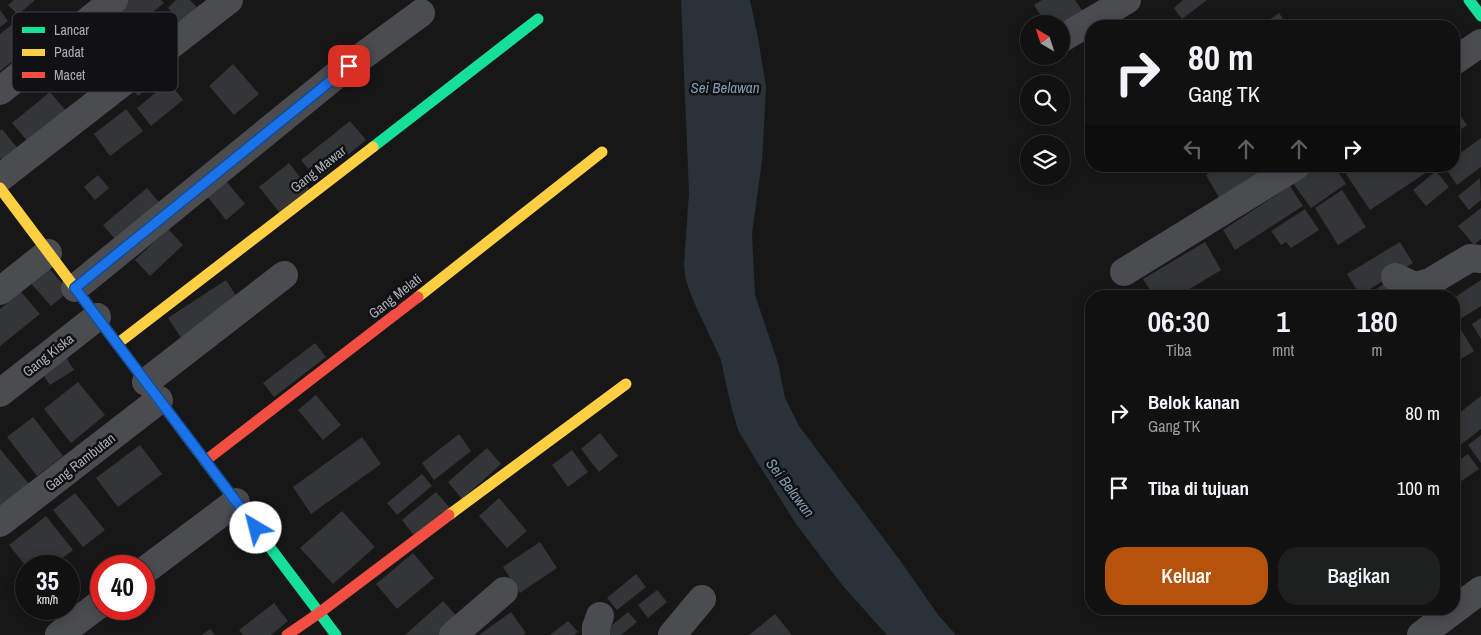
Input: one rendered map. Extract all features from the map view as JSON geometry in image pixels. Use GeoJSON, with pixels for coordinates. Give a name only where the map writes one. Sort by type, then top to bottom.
{"type":"FeatureCollection","features":[{"type":"Feature","properties":{"kind":"street"},"geometry":{"type":"LineString","coordinates":[[99,12],[114,0]]}},
{"type":"Feature","properties":{"kind":"street"},"geometry":{"type":"LineString","coordinates":[[178,40],[229,0]]}},
{"type":"Feature","properties":{"kind":"street"},"geometry":{"type":"LineString","coordinates":[[1093,20],[1127,0]]}},
{"type":"Feature","properties":{"kind":"street"},"geometry":{"type":"LineString","coordinates":[[1469,0],[1481,16]]}},
{"type":"Feature","properties":{"kind":"street"},"geometry":{"type":"LineString","coordinates":[[75,288],[334,77],[422,13]]}},
{"type":"Feature","properties":{"kind":"street","name":"Gang Mawar"},"geometry":{"type":"LineString","coordinates":[[117,344],[538,19]]}},
{"type":"Feature","properties":{"kind":"street"},"geometry":{"type":"LineString","coordinates":[[1070,34],[1085,25]]}},
{"type":"Feature","properties":{"kind":"street"},"geometry":{"type":"LineString","coordinates":[[1460,57],[1481,43]]}},
{"type":"Feature","properties":{"kind":"street"},"geometry":{"type":"LineString","coordinates":[[0,91],[12,81]]}},
{"type":"Feature","properties":{"kind":"street"},"geometry":{"type":"LineString","coordinates":[[0,178],[111,92]]}},
{"type":"Feature","properties":{"kind":"street","name":"Gang Melati"},"geometry":{"type":"LineString","coordinates":[[205,461],[389,320],[602,152]]}},
{"type":"Feature","properties":{"kind":"street"},"geometry":{"type":"LineString","coordinates":[[1124,272],[1286,172]]}},
{"type":"Feature","properties":{"kind":"street"},"geometry":{"type":"LineString","coordinates":[[0,188],[336,635]]}},
{"type":"Feature","properties":{"kind":"street"},"geometry":{"type":"LineString","coordinates":[[0,291],[48,253]]}},
{"type":"Feature","properties":{"kind":"street"},"geometry":{"type":"LineString","coordinates":[[1395,277],[1415,286],[1430,282],[1470,258],[1481,259]]}},
{"type":"Feature","properties":{"kind":"street","name":"Gang Rambutan"},"geometry":{"type":"LineString","coordinates":[[0,523],[153,391],[284,274]]}},
{"type":"Feature","properties":{"kind":"street","name":"Gang Kiska"},"geometry":{"type":"LineString","coordinates":[[0,393],[97,317]]}},
{"type":"Feature","properties":{"kind":"street"},"geometry":{"type":"LineString","coordinates":[[287,635],[320,614],[626,384]]}},
{"type":"Feature","properties":{"kind":"street"},"geometry":{"type":"LineString","coordinates":[[155,563],[236,502]]}},
{"type":"Feature","properties":{"kind":"street"},"geometry":{"type":"LineString","coordinates":[[1460,606],[1481,590]]}},
{"type":"Feature","properties":{"kind":"street"},"geometry":{"type":"LineString","coordinates":[[453,635],[504,591]]}},
{"type":"Feature","properties":{"kind":"street"},"geometry":{"type":"LineString","coordinates":[[672,635],[702,599]]}},
{"type":"Feature","properties":{"kind":"street"},"geometry":{"type":"LineString","coordinates":[[60,635],[90,612]]}},
{"type":"Feature","properties":{"kind":"street"},"geometry":{"type":"LineString","coordinates":[[1421,635],[1448,615]]}},
{"type":"Feature","properties":{"kind":"water","name":"Sei Belawan"},"geometry":{"type":"Polygon","coordinates":[[[681,0],[750,0],[766,87],[762,160],[752,234],[755,295],[778,363],[785,398],[799,426],[899,559],[939,616],[956,635],[887,635],[843,586],[796,524],[738,430],[721,360],[686,281],[684,265],[689,192],[681,0]]]}},
{"type":"Feature","properties":{"kind":"building"},"geometry":{"type":"Polygon","coordinates":[[[14,0],[35,0],[21,12],[15,12],[8,5],[14,0]]]}},
{"type":"Feature","properties":{"kind":"building"},"geometry":{"type":"Polygon","coordinates":[[[129,0],[161,0],[164,3],[153,12],[114,11],[129,0]]]}},
{"type":"Feature","properties":{"kind":"building"},"geometry":{"type":"Polygon","coordinates":[[[176,0],[190,0],[201,12],[184,26],[178,19],[178,12],[172,12],[168,8],[176,0]]]}},
{"type":"Feature","properties":{"kind":"building"},"geometry":{"type":"Polygon","coordinates":[[[1042,0],[1075,0],[1085,15],[1070,21],[1070,15],[1040,15],[1034,5],[1042,0]]]}},
{"type":"Feature","properties":{"kind":"building"},"geometry":{"type":"Polygon","coordinates":[[[1183,0],[1207,0],[1182,19],[1174,8],[1183,0]]]}},
{"type":"Feature","properties":{"kind":"building"},"geometry":{"type":"Polygon","coordinates":[[[0,10],[8,21],[0,27],[0,10]]]}},
{"type":"Feature","properties":{"kind":"building"},"geometry":{"type":"Polygon","coordinates":[[[1279,13],[1284,20],[1269,20],[1279,13]]]}},
{"type":"Feature","properties":{"kind":"building"},"geometry":{"type":"Polygon","coordinates":[[[12,24],[12,62],[0,71],[0,34],[12,24]]]}},
{"type":"Feature","properties":{"kind":"building"},"geometry":{"type":"Polygon","coordinates":[[[233,64],[259,94],[234,115],[209,86],[233,64]]]}},
{"type":"Feature","properties":{"kind":"building"},"geometry":{"type":"Polygon","coordinates":[[[50,92],[67,112],[29,143],[12,123],[50,92]]]}},
{"type":"Feature","properties":{"kind":"building"},"geometry":{"type":"Polygon","coordinates":[[[157,92],[177,92],[183,100],[151,126],[137,108],[157,92]]]}},
{"type":"Feature","properties":{"kind":"building"},"geometry":{"type":"Polygon","coordinates":[[[126,109],[143,131],[110,156],[94,134],[126,109]]]}},
{"type":"Feature","properties":{"kind":"building"},"geometry":{"type":"Polygon","coordinates":[[[1460,115],[1467,125],[1460,130],[1460,115]]]}},
{"type":"Feature","properties":{"kind":"building"},"geometry":{"type":"Polygon","coordinates":[[[350,121],[366,140],[317,180],[301,160],[350,121]]]}},
{"type":"Feature","properties":{"kind":"building"},"geometry":{"type":"Polygon","coordinates":[[[2,129],[19,150],[3,162],[0,158],[0,131],[2,129]]]}},
{"type":"Feature","properties":{"kind":"building"},"geometry":{"type":"Polygon","coordinates":[[[1481,138],[1481,167],[1457,185],[1448,172],[1460,172],[1460,154],[1481,138]]]}},
{"type":"Feature","properties":{"kind":"building"},"geometry":{"type":"Polygon","coordinates":[[[289,163],[310,190],[280,213],[259,187],[289,163]]]}},
{"type":"Feature","properties":{"kind":"building"},"geometry":{"type":"Polygon","coordinates":[[[1211,172],[1267,172],[1220,199],[1206,175],[1211,172]]]}},
{"type":"Feature","properties":{"kind":"building"},"geometry":{"type":"Polygon","coordinates":[[[1309,172],[1338,172],[1346,184],[1311,208],[1293,183],[1309,172]]]}},
{"type":"Feature","properties":{"kind":"building"},"geometry":{"type":"Polygon","coordinates":[[[1349,172],[1427,172],[1370,210],[1346,174],[1349,172]]]}},
{"type":"Feature","properties":{"kind":"building"},"geometry":{"type":"Polygon","coordinates":[[[1435,172],[1449,187],[1426,206],[1413,190],[1435,172]]]}},
{"type":"Feature","properties":{"kind":"building"},"geometry":{"type":"Polygon","coordinates":[[[98,175],[109,188],[95,200],[84,187],[98,175]]]}},
{"type":"Feature","properties":{"kind":"building"},"geometry":{"type":"Polygon","coordinates":[[[1480,178],[1481,200],[1469,210],[1458,196],[1480,178]]]}},
{"type":"Feature","properties":{"kind":"building"},"geometry":{"type":"Polygon","coordinates":[[[226,181],[245,204],[226,220],[207,196],[226,181]]]}},
{"type":"Feature","properties":{"kind":"building"},"geometry":{"type":"Polygon","coordinates":[[[1290,186],[1303,206],[1235,250],[1223,230],[1290,186]]]}},
{"type":"Feature","properties":{"kind":"building"},"geometry":{"type":"Polygon","coordinates":[[[147,188],[164,208],[120,245],[103,225],[147,188]]]}},
{"type":"Feature","properties":{"kind":"building"},"geometry":{"type":"Polygon","coordinates":[[[1342,190],[1366,227],[1338,245],[1315,208],[1342,190]]]}},
{"type":"Feature","properties":{"kind":"building"},"geometry":{"type":"Polygon","coordinates":[[[1481,208],[1481,239],[1474,245],[1458,226],[1481,208]]]}},
{"type":"Feature","properties":{"kind":"building"},"geometry":{"type":"Polygon","coordinates":[[[1305,209],[1319,230],[1291,248],[1286,242],[1281,245],[1271,231],[1305,209]]]}},
{"type":"Feature","properties":{"kind":"building"},"geometry":{"type":"Polygon","coordinates":[[[168,229],[183,245],[150,276],[135,260],[168,229]]]}},
{"type":"Feature","properties":{"kind":"building"},"geometry":{"type":"Polygon","coordinates":[[[1205,242],[1221,270],[1188,290],[1150,290],[1143,279],[1205,242]]]}},
{"type":"Feature","properties":{"kind":"building"},"geometry":{"type":"Polygon","coordinates":[[[1400,242],[1413,263],[1368,290],[1357,290],[1347,274],[1400,242]]]}},
{"type":"Feature","properties":{"kind":"building"},"geometry":{"type":"Polygon","coordinates":[[[46,265],[69,291],[51,306],[28,280],[46,265]]]}},
{"type":"Feature","properties":{"kind":"building"},"geometry":{"type":"Polygon","coordinates":[[[1392,278],[1401,290],[1375,290],[1392,278]]]}},
{"type":"Feature","properties":{"kind":"building"},"geometry":{"type":"Polygon","coordinates":[[[226,280],[242,305],[184,342],[168,318],[226,280]]]}},
{"type":"Feature","properties":{"kind":"building"},"geometry":{"type":"Polygon","coordinates":[[[1481,280],[1481,306],[1460,319],[1460,294],[1481,280]]]}},
{"type":"Feature","properties":{"kind":"building"},"geometry":{"type":"Polygon","coordinates":[[[21,292],[40,314],[0,346],[0,309],[21,292]]]}},
{"type":"Feature","properties":{"kind":"building"},"geometry":{"type":"Polygon","coordinates":[[[1481,318],[1481,339],[1472,324],[1481,318]]]}},
{"type":"Feature","properties":{"kind":"building"},"geometry":{"type":"Polygon","coordinates":[[[1460,328],[1474,351],[1460,359],[1460,328]]]}},
{"type":"Feature","properties":{"kind":"building"},"geometry":{"type":"Polygon","coordinates":[[[315,343],[326,357],[274,397],[263,383],[315,343]]]}},
{"type":"Feature","properties":{"kind":"building"},"geometry":{"type":"Polygon","coordinates":[[[62,351],[74,370],[50,385],[38,367],[62,351]]]}},
{"type":"Feature","properties":{"kind":"building"},"geometry":{"type":"Polygon","coordinates":[[[78,382],[105,415],[71,443],[44,409],[78,382]]]}},
{"type":"Feature","properties":{"kind":"building"},"geometry":{"type":"Polygon","coordinates":[[[316,395],[341,425],[323,440],[298,410],[316,395]]]}},
{"type":"Feature","properties":{"kind":"building"},"geometry":{"type":"Polygon","coordinates":[[[1481,396],[1481,429],[1460,445],[1460,412],[1481,396]]]}},
{"type":"Feature","properties":{"kind":"building"},"geometry":{"type":"Polygon","coordinates":[[[33,417],[63,456],[37,476],[7,437],[33,417]]]}},
{"type":"Feature","properties":{"kind":"building"},"geometry":{"type":"Polygon","coordinates":[[[600,433],[618,456],[599,472],[581,449],[600,433]]]}},
{"type":"Feature","properties":{"kind":"building"},"geometry":{"type":"Polygon","coordinates":[[[459,434],[471,451],[434,480],[422,463],[459,434]]]}},
{"type":"Feature","properties":{"kind":"building"},"geometry":{"type":"Polygon","coordinates":[[[1481,435],[1481,463],[1468,445],[1481,435]]]}},
{"type":"Feature","properties":{"kind":"building"},"geometry":{"type":"Polygon","coordinates":[[[362,437],[381,464],[311,514],[293,487],[362,437]]]}},
{"type":"Feature","properties":{"kind":"building"},"geometry":{"type":"Polygon","coordinates":[[[140,445],[162,474],[118,507],[96,478],[140,445]]]}},
{"type":"Feature","properties":{"kind":"building"},"geometry":{"type":"Polygon","coordinates":[[[487,448],[501,464],[462,499],[448,482],[487,448]]]}},
{"type":"Feature","properties":{"kind":"building"},"geometry":{"type":"Polygon","coordinates":[[[0,449],[33,489],[0,506],[0,449]]]}},
{"type":"Feature","properties":{"kind":"building"},"geometry":{"type":"Polygon","coordinates":[[[572,450],[588,472],[568,487],[552,465],[572,450]]]}},
{"type":"Feature","properties":{"kind":"building"},"geometry":{"type":"Polygon","coordinates":[[[1468,454],[1479,469],[1460,482],[1460,460],[1468,454]]]}},
{"type":"Feature","properties":{"kind":"building"},"geometry":{"type":"Polygon","coordinates":[[[422,474],[432,486],[397,515],[387,503],[422,474]]]}},
{"type":"Feature","properties":{"kind":"building"},"geometry":{"type":"Polygon","coordinates":[[[436,492],[450,508],[415,537],[402,520],[436,492]]]}},
{"type":"Feature","properties":{"kind":"building"},"geometry":{"type":"Polygon","coordinates":[[[75,493],[105,530],[83,547],[53,510],[75,493]]]}},
{"type":"Feature","properties":{"kind":"building"},"geometry":{"type":"Polygon","coordinates":[[[499,498],[527,531],[507,548],[479,516],[499,498]]]}},
{"type":"Feature","properties":{"kind":"building"},"geometry":{"type":"Polygon","coordinates":[[[342,511],[375,547],[333,584],[300,548],[342,511]]]}},
{"type":"Feature","properties":{"kind":"building"},"geometry":{"type":"Polygon","coordinates":[[[46,516],[73,550],[66,555],[17,555],[9,545],[46,516]]]}},
{"type":"Feature","properties":{"kind":"building"},"geometry":{"type":"Polygon","coordinates":[[[540,542],[557,568],[520,593],[503,567],[540,542]]]}},
{"type":"Feature","properties":{"kind":"building"},"geometry":{"type":"Polygon","coordinates":[[[413,553],[434,578],[397,609],[376,584],[413,553]]]}},
{"type":"Feature","properties":{"kind":"building"},"geometry":{"type":"Polygon","coordinates":[[[636,574],[646,587],[617,610],[607,598],[636,574]]]}},
{"type":"Feature","properties":{"kind":"building"},"geometry":{"type":"Polygon","coordinates":[[[657,590],[667,602],[648,618],[638,605],[657,590]]]}},
{"type":"Feature","properties":{"kind":"building"},"geometry":{"type":"Polygon","coordinates":[[[443,601],[464,624],[451,635],[405,635],[443,601]]]}},
{"type":"Feature","properties":{"kind":"building"},"geometry":{"type":"Polygon","coordinates":[[[274,603],[288,621],[271,635],[243,635],[239,630],[274,603]]]}},
{"type":"Feature","properties":{"kind":"building"},"geometry":{"type":"Polygon","coordinates":[[[511,612],[526,633],[523,635],[479,635],[511,612]]]}},
{"type":"Feature","properties":{"kind":"building"},"geometry":{"type":"Polygon","coordinates":[[[628,612],[637,622],[621,635],[608,635],[605,631],[628,612]]]}},
{"type":"Feature","properties":{"kind":"building"},"geometry":{"type":"Polygon","coordinates":[[[775,614],[792,635],[749,635],[775,614]]]}},
{"type":"Feature","properties":{"kind":"building"},"geometry":{"type":"Polygon","coordinates":[[[568,621],[578,632],[574,635],[550,635],[568,621]]]}},
{"type":"Feature","properties":{"kind":"building"},"geometry":{"type":"Polygon","coordinates":[[[210,629],[215,635],[202,635],[210,629]]]}},
{"type":"Feature","properties":{"kind":"traffic: fast"},"geometry":{"type":"LineString","coordinates":[[1469,0],[1481,16]]}},
{"type":"Feature","properties":{"kind":"traffic: fast"},"geometry":{"type":"LineString","coordinates":[[373,147],[538,19]]}},
{"type":"Feature","properties":{"kind":"traffic: fast"},"geometry":{"type":"LineString","coordinates":[[205,461],[336,635]]}},
{"type":"Feature","properties":{"kind":"traffic: slow"},"geometry":{"type":"LineString","coordinates":[[117,344],[373,147]]}},
{"type":"Feature","properties":{"kind":"traffic: slow"},"geometry":{"type":"LineString","coordinates":[[418,297],[602,152]]}},
{"type":"Feature","properties":{"kind":"traffic: slow"},"geometry":{"type":"LineString","coordinates":[[0,188],[205,461]]}},
{"type":"Feature","properties":{"kind":"traffic: slow"},"geometry":{"type":"LineString","coordinates":[[449,515],[626,384]]}},
{"type":"Feature","properties":{"kind":"traffic: jam"},"geometry":{"type":"LineString","coordinates":[[205,461],[418,297]]}},
{"type":"Feature","properties":{"kind":"traffic: jam"},"geometry":{"type":"LineString","coordinates":[[287,635],[449,515]]}},
{"type":"Feature","properties":{"kind":"route"},"geometry":{"type":"LineString","coordinates":[[256,528],[75,288],[349,66]]}}]}
